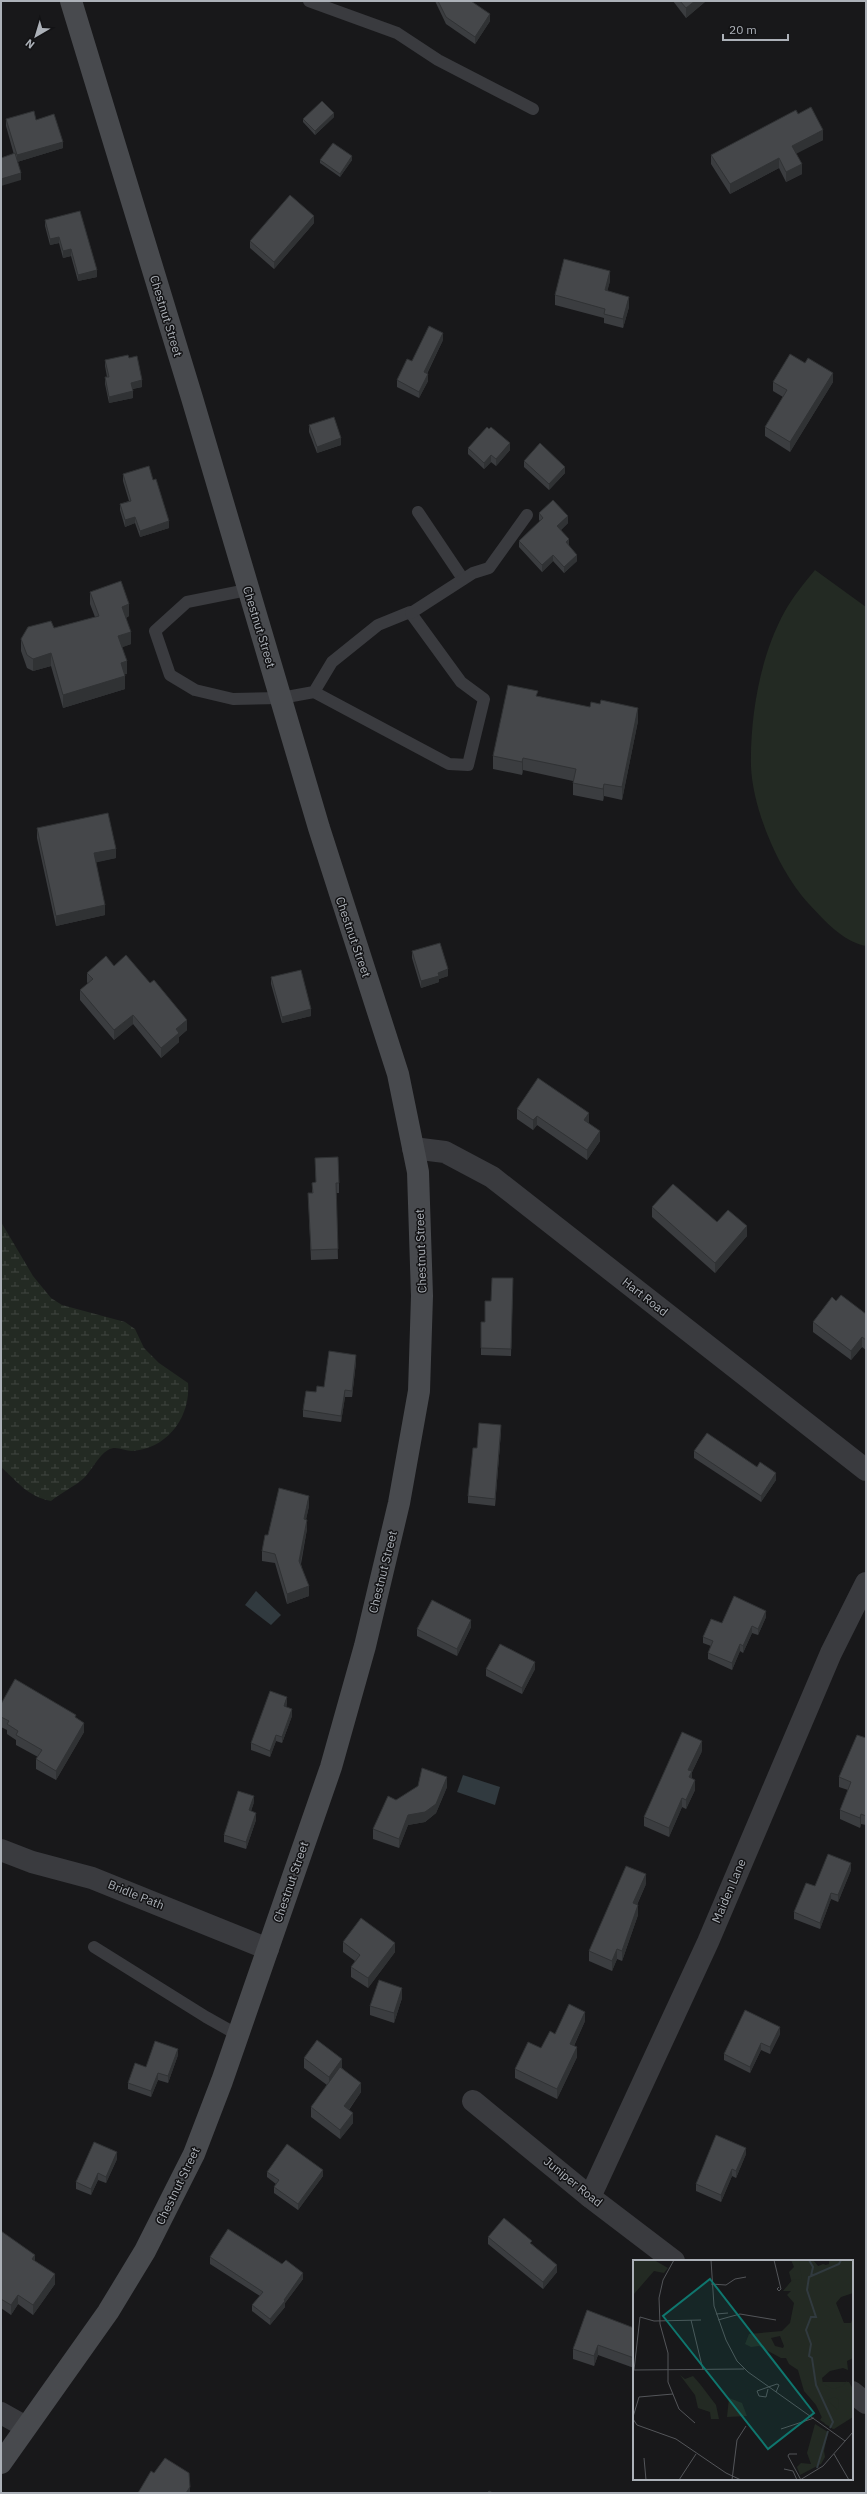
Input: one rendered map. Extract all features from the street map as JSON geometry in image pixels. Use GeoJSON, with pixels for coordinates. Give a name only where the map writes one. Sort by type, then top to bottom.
{"type":"FeatureCollection","features":[{"type":"Feature","properties":{"kind":"street","name":"Chestnut Street"},"geometry":{"type":"LineString","coordinates":[[1,2463],[116,2300],[172,2203],[194,2154],[238,2035],[331,1767],[365,1646],[399,1503],[419,1391],[422,1296],[418,1172],[398,1074],[350,929],[247,590],[192,398],[71,1]]}},
{"type":"Feature","properties":{"kind":"street","name":"Hart Road"},"geometry":{"type":"LineString","coordinates":[[413,1148],[446,1152],[492,1177],[866,1470]]}},
{"type":"Feature","properties":{"kind":"street","name":"Maiden Lane"},"geometry":{"type":"LineString","coordinates":[[590,2198],[708,1942],[831,1653],[866,1583]]}},
{"type":"Feature","properties":{"kind":"street","name":"Bridle Path"},"geometry":{"type":"LineString","coordinates":[[1,1850],[32,1862],[92,1878],[268,1949]]}},
{"type":"Feature","properties":{"kind":"street","name":"Juniper Road"},"geometry":{"type":"LineString","coordinates":[[473,2101],[590,2198],[673,2260]]}},
{"type":"Feature","properties":{"kind":"street"},"geometry":{"type":"LineString","coordinates":[[853,2393],[866,2403]]}},
{"type":"Feature","properties":{"kind":"street"},"geometry":{"type":"LineString","coordinates":[[1,2413],[26,2427]]}},
{"type":"Feature","properties":{"kind":"lane"},"geometry":{"type":"LineString","coordinates":[[309,1],[397,33],[438,60],[533,109]]}},
{"type":"Feature","properties":{"kind":"lane"},"geometry":{"type":"LineString","coordinates":[[418,512],[463,580]]}},
{"type":"Feature","properties":{"kind":"lane"},"geometry":{"type":"LineString","coordinates":[[314,692],[332,662],[378,625],[411,613],[473,573],[489,568],[527,515]]}},
{"type":"Feature","properties":{"kind":"lane"},"geometry":{"type":"LineString","coordinates":[[247,590],[187,602],[155,631],[170,675],[195,690],[232,699],[281,698],[314,692],[449,764],[468,765],[484,699],[461,682],[411,613]]}},
{"type":"Feature","properties":{"kind":"lane"},"geometry":{"type":"LineString","coordinates":[[94,1947],[206,2018],[238,2035]]}},
{"type":"Feature","properties":{"kind":"green space"},"geometry":{"type":"Polygon","coordinates":[[[815,570],[866,607],[866,946],[849,940],[834,930],[798,891],[778,858],[762,821],[753,784],[751,767],[752,727],[758,687],[763,667],[776,629],[785,611],[815,570]]]}},
{"type":"Feature","properties":{"kind":"green space"},"geometry":{"type":"Polygon","coordinates":[[[1,1222],[33,1276],[51,1298],[62,1305],[125,1322],[135,1329],[144,1348],[159,1363],[188,1383],[188,1396],[181,1419],[166,1438],[145,1449],[129,1451],[114,1448],[108,1450],[101,1456],[84,1478],[51,1501],[29,1492],[1,1467],[1,1222]]]}},
{"type":"Feature","properties":{"kind":"shaded area"},"geometry":{"type":"Polygon","coordinates":[[[256,1591],[281,1615],[271,1625],[245,1605],[256,1591]]]}},
{"type":"Feature","properties":{"kind":"shaded area"},"geometry":{"type":"Polygon","coordinates":[[[463,1775],[500,1787],[495,1805],[457,1792],[463,1775]]]}},
{"type":"Feature","properties":{"kind":"building"},"geometry":{"type":"Polygon","coordinates":[[[438,1],[471,1],[490,14],[475,37],[446,17],[438,1]]]}},
{"type":"Feature","properties":{"kind":"building"},"geometry":{"type":"Polygon","coordinates":[[[680,1],[695,1],[686,8],[680,1]]]}},
{"type":"Feature","properties":{"kind":"building"},"geometry":{"type":"Polygon","coordinates":[[[322,101],[334,113],[315,131],[303,119],[322,101]]]}},
{"type":"Feature","properties":{"kind":"building"},"geometry":{"type":"Polygon","coordinates":[[[811,107],[823,130],[792,146],[802,164],[786,172],[779,158],[730,184],[711,155],[796,110],[798,114],[811,107]]]}},
{"type":"Feature","properties":{"kind":"building"},"geometry":{"type":"Polygon","coordinates":[[[34,111],[36,120],[54,114],[63,142],[17,155],[6,119],[34,111]]]}},
{"type":"Feature","properties":{"kind":"building"},"geometry":{"type":"Polygon","coordinates":[[[333,143],[352,156],[340,174],[320,160],[333,143]]]}},
{"type":"Feature","properties":{"kind":"building"},"geometry":{"type":"Polygon","coordinates":[[[15,153],[21,173],[1,179],[1,158],[15,153]]]}},
{"type":"Feature","properties":{"kind":"building"},"geometry":{"type":"Polygon","coordinates":[[[290,195],[314,216],[274,262],[250,241],[290,195]]]}},
{"type":"Feature","properties":{"kind":"building"},"geometry":{"type":"Polygon","coordinates":[[[80,211],[97,270],[78,275],[71,249],[63,251],[59,237],[50,239],[45,220],[80,211]]]}},
{"type":"Feature","properties":{"kind":"building"},"geometry":{"type":"Polygon","coordinates":[[[564,259],[610,271],[605,290],[629,297],[623,319],[604,314],[605,309],[555,295],[564,259]]]}},
{"type":"Feature","properties":{"kind":"building"},"geometry":{"type":"Polygon","coordinates":[[[429,326],[443,333],[424,372],[428,374],[419,392],[397,380],[407,359],[412,361],[429,326]]]}},
{"type":"Feature","properties":{"kind":"building"},"geometry":{"type":"Polygon","coordinates":[[[790,354],[805,363],[808,358],[833,373],[790,442],[765,427],[787,390],[773,382],[790,354]]]}},
{"type":"Feature","properties":{"kind":"building"},"geometry":{"type":"Polygon","coordinates":[[[128,355],[129,358],[137,356],[142,380],[131,383],[133,391],[109,397],[105,377],[109,377],[105,360],[128,355]]]}},
{"type":"Feature","properties":{"kind":"building"},"geometry":{"type":"Polygon","coordinates":[[[334,417],[341,438],[317,447],[309,425],[334,417]]]}},
{"type":"Feature","properties":{"kind":"building"},"geometry":{"type":"Polygon","coordinates":[[[487,427],[489,429],[491,427],[510,443],[496,459],[491,455],[484,463],[468,448],[487,427]]]}},
{"type":"Feature","properties":{"kind":"building"},"geometry":{"type":"Polygon","coordinates":[[[540,443],[565,467],[549,484],[524,461],[540,443]]]}},
{"type":"Feature","properties":{"kind":"building"},"geometry":{"type":"Polygon","coordinates":[[[149,466],[153,480],[156,479],[169,521],[140,531],[135,517],[125,520],[120,504],[131,501],[123,474],[149,466]]]}},
{"type":"Feature","properties":{"kind":"building"},"geometry":{"type":"Polygon","coordinates":[[[553,500],[568,516],[557,526],[569,539],[566,542],[577,555],[564,567],[553,555],[542,565],[519,541],[543,518],[539,513],[553,500]]]}},
{"type":"Feature","properties":{"kind":"building"},"geometry":{"type":"Polygon","coordinates":[[[121,581],[129,604],[122,607],[131,632],[118,636],[127,661],[121,663],[125,676],[63,695],[51,653],[33,659],[27,655],[21,639],[28,627],[51,621],[54,628],[99,616],[90,592],[121,581]]]}},
{"type":"Feature","properties":{"kind":"building"},"geometry":{"type":"Polygon","coordinates":[[[508,685],[538,691],[536,696],[590,707],[591,702],[600,704],[601,700],[638,708],[622,787],[604,784],[603,789],[573,783],[576,769],[523,758],[522,762],[493,756],[508,685]]]}},
{"type":"Feature","properties":{"kind":"building"},"geometry":{"type":"Polygon","coordinates":[[[108,813],[116,849],[94,853],[105,905],[56,916],[37,828],[108,813]]]}},
{"type":"Feature","properties":{"kind":"building"},"geometry":{"type":"Polygon","coordinates":[[[440,943],[448,969],[438,973],[439,976],[421,981],[412,951],[440,943]]]}},
{"type":"Feature","properties":{"kind":"building"},"geometry":{"type":"Polygon","coordinates":[[[126,955],[150,983],[154,980],[187,1020],[176,1029],[179,1033],[161,1048],[133,1015],[114,1030],[80,990],[93,979],[87,973],[106,956],[114,966],[126,955]]]}},
{"type":"Feature","properties":{"kind":"building"},"geometry":{"type":"Polygon","coordinates":[[[301,970],[311,1009],[282,1017],[271,977],[301,970]]]}},
{"type":"Feature","properties":{"kind":"building"},"geometry":{"type":"Polygon","coordinates":[[[538,1078],[589,1113],[584,1120],[600,1131],[587,1150],[537,1116],[533,1120],[517,1109],[538,1078]]]}},
{"type":"Feature","properties":{"kind":"building"},"geometry":{"type":"Polygon","coordinates":[[[338,1157],[339,1183],[336,1183],[338,1249],[311,1250],[308,1193],[313,1193],[312,1183],[316,1182],[315,1158],[338,1157]]]}},
{"type":"Feature","properties":{"kind":"building"},"geometry":{"type":"Polygon","coordinates":[[[673,1184],[717,1222],[728,1210],[747,1226],[715,1263],[652,1207],[673,1184]]]}},
{"type":"Feature","properties":{"kind":"building"},"geometry":{"type":"Polygon","coordinates":[[[492,1278],[513,1278],[511,1349],[481,1348],[481,1322],[485,1322],[485,1301],[491,1301],[492,1278]]]}},
{"type":"Feature","properties":{"kind":"building"},"geometry":{"type":"Polygon","coordinates":[[[841,1295],[866,1314],[866,1340],[862,1337],[851,1351],[813,1322],[832,1297],[836,1301],[841,1295]]]}},
{"type":"Feature","properties":{"kind":"building"},"geometry":{"type":"Polygon","coordinates":[[[329,1351],[356,1355],[352,1391],[345,1390],[341,1416],[303,1410],[306,1391],[316,1392],[317,1386],[324,1387],[329,1351]]]}},
{"type":"Feature","properties":{"kind":"building"},"geometry":{"type":"Polygon","coordinates":[[[479,1423],[501,1425],[495,1499],[468,1496],[473,1448],[477,1448],[479,1423]]]}},
{"type":"Feature","properties":{"kind":"building"},"geometry":{"type":"Polygon","coordinates":[[[707,1433],[757,1467],[760,1462],[776,1473],[761,1496],[694,1451],[707,1433]]]}},
{"type":"Feature","properties":{"kind":"building"},"geometry":{"type":"Polygon","coordinates":[[[279,1488],[309,1496],[304,1519],[307,1520],[299,1561],[309,1586],[287,1594],[275,1554],[262,1551],[265,1535],[268,1535],[279,1488]]]}},
{"type":"Feature","properties":{"kind":"building"},"geometry":{"type":"Polygon","coordinates":[[[734,1596],[766,1611],[758,1629],[752,1626],[743,1646],[740,1644],[732,1663],[708,1653],[713,1641],[703,1637],[711,1619],[722,1623],[734,1596]]]}},
{"type":"Feature","properties":{"kind":"building"},"geometry":{"type":"Polygon","coordinates":[[[432,1600],[471,1620],[457,1649],[417,1629],[432,1600]]]}},
{"type":"Feature","properties":{"kind":"building"},"geometry":{"type":"Polygon","coordinates":[[[500,1644],[535,1662],[522,1688],[486,1669],[500,1644]]]}},
{"type":"Feature","properties":{"kind":"building"},"geometry":{"type":"Polygon","coordinates":[[[15,1679],[76,1715],[75,1717],[84,1723],[56,1771],[36,1759],[42,1750],[16,1735],[18,1731],[7,1724],[9,1721],[1,1717],[1,1704],[15,1679]]]}},
{"type":"Feature","properties":{"kind":"building"},"geometry":{"type":"Polygon","coordinates":[[[270,1691],[287,1697],[284,1706],[292,1709],[282,1737],[276,1735],[270,1751],[251,1743],[270,1691]]]}},
{"type":"Feature","properties":{"kind":"building"},"geometry":{"type":"Polygon","coordinates":[[[682,1732],[702,1741],[688,1770],[692,1771],[689,1777],[695,1780],[686,1800],[682,1798],[669,1828],[644,1817],[682,1732]]]}},
{"type":"Feature","properties":{"kind":"building"},"geometry":{"type":"Polygon","coordinates":[[[857,1735],[866,1738],[866,1816],[861,1814],[860,1818],[840,1810],[851,1782],[839,1777],[857,1735]]]}},
{"type":"Feature","properties":{"kind":"building"},"geometry":{"type":"Polygon","coordinates":[[[422,1768],[447,1777],[436,1804],[425,1812],[408,1815],[399,1839],[373,1829],[388,1796],[396,1800],[418,1786],[422,1768]]]}},
{"type":"Feature","properties":{"kind":"building"},"geometry":{"type":"Polygon","coordinates":[[[238,1791],[254,1796],[249,1810],[256,1813],[246,1842],[224,1835],[238,1791]]]}},
{"type":"Feature","properties":{"kind":"building"},"geometry":{"type":"Polygon","coordinates":[[[828,1854],[851,1863],[838,1895],[831,1893],[820,1923],[794,1912],[806,1883],[815,1886],[828,1854]]]}},
{"type":"Feature","properties":{"kind":"building"},"geometry":{"type":"Polygon","coordinates":[[[626,1866],[646,1874],[633,1903],[638,1905],[622,1951],[617,1949],[612,1961],[589,1951],[626,1866]]]}},
{"type":"Feature","properties":{"kind":"building"},"geometry":{"type":"Polygon","coordinates":[[[361,1918],[395,1943],[368,1978],[351,1967],[360,1955],[343,1942],[361,1918]]]}},
{"type":"Feature","properties":{"kind":"building"},"geometry":{"type":"Polygon","coordinates":[[[379,1980],[402,1988],[394,2013],[370,2006],[379,1980]]]}},
{"type":"Feature","properties":{"kind":"building"},"geometry":{"type":"Polygon","coordinates":[[[569,2004],[585,2012],[570,2044],[577,2047],[557,2089],[515,2069],[528,2042],[541,2048],[550,2031],[555,2034],[569,2004]]]}},
{"type":"Feature","properties":{"kind":"building"},"geometry":{"type":"Polygon","coordinates":[[[745,2010],[780,2027],[770,2047],[761,2043],[750,2067],[724,2054],[745,2010]]]}},
{"type":"Feature","properties":{"kind":"building"},"geometry":{"type":"Polygon","coordinates":[[[317,2040],[342,2059],[329,2077],[304,2058],[317,2040]]]}},
{"type":"Feature","properties":{"kind":"building"},"geometry":{"type":"Polygon","coordinates":[[[155,2041],[178,2049],[168,2076],[158,2073],[151,2091],[128,2083],[135,2063],[146,2067],[155,2041]]]}},
{"type":"Feature","properties":{"kind":"building"},"geometry":{"type":"Polygon","coordinates":[[[340,2067],[361,2083],[344,2106],[353,2113],[340,2130],[311,2107],[340,2067]]]}},
{"type":"Feature","properties":{"kind":"building"},"geometry":{"type":"Polygon","coordinates":[[[716,2135],[746,2148],[736,2171],[732,2169],[721,2195],[696,2184],[716,2135]]]}},
{"type":"Feature","properties":{"kind":"building"},"geometry":{"type":"Polygon","coordinates":[[[94,2142],[117,2152],[106,2177],[98,2173],[91,2189],[76,2182],[94,2142]]]}},
{"type":"Feature","properties":{"kind":"building"},"geometry":{"type":"Polygon","coordinates":[[[287,2144],[323,2170],[298,2204],[274,2187],[279,2180],[267,2172],[287,2144]]]}},
{"type":"Feature","properties":{"kind":"building"},"geometry":{"type":"Polygon","coordinates":[[[504,2218],[532,2241],[530,2243],[557,2265],[543,2282],[488,2237],[504,2218]]]}},
{"type":"Feature","properties":{"kind":"building"},"geometry":{"type":"Polygon","coordinates":[[[228,2229],[282,2264],[286,2260],[303,2273],[284,2300],[285,2301],[270,2319],[252,2305],[263,2292],[210,2257],[228,2229]]]}},
{"type":"Feature","properties":{"kind":"building"},"geometry":{"type":"Polygon","coordinates":[[[1,2231],[35,2255],[32,2259],[55,2274],[33,2305],[18,2295],[11,2305],[1,2299],[1,2231]]]}},
{"type":"Feature","properties":{"kind":"building"},"geometry":{"type":"Polygon","coordinates":[[[587,2310],[633,2328],[633,2358],[598,2345],[594,2356],[573,2349],[587,2310]]]}},
{"type":"Feature","properties":{"kind":"building"},"geometry":{"type":"Polygon","coordinates":[[[165,2458],[189,2473],[190,2487],[186,2493],[138,2493],[151,2471],[154,2473],[165,2458]]]}}]}
